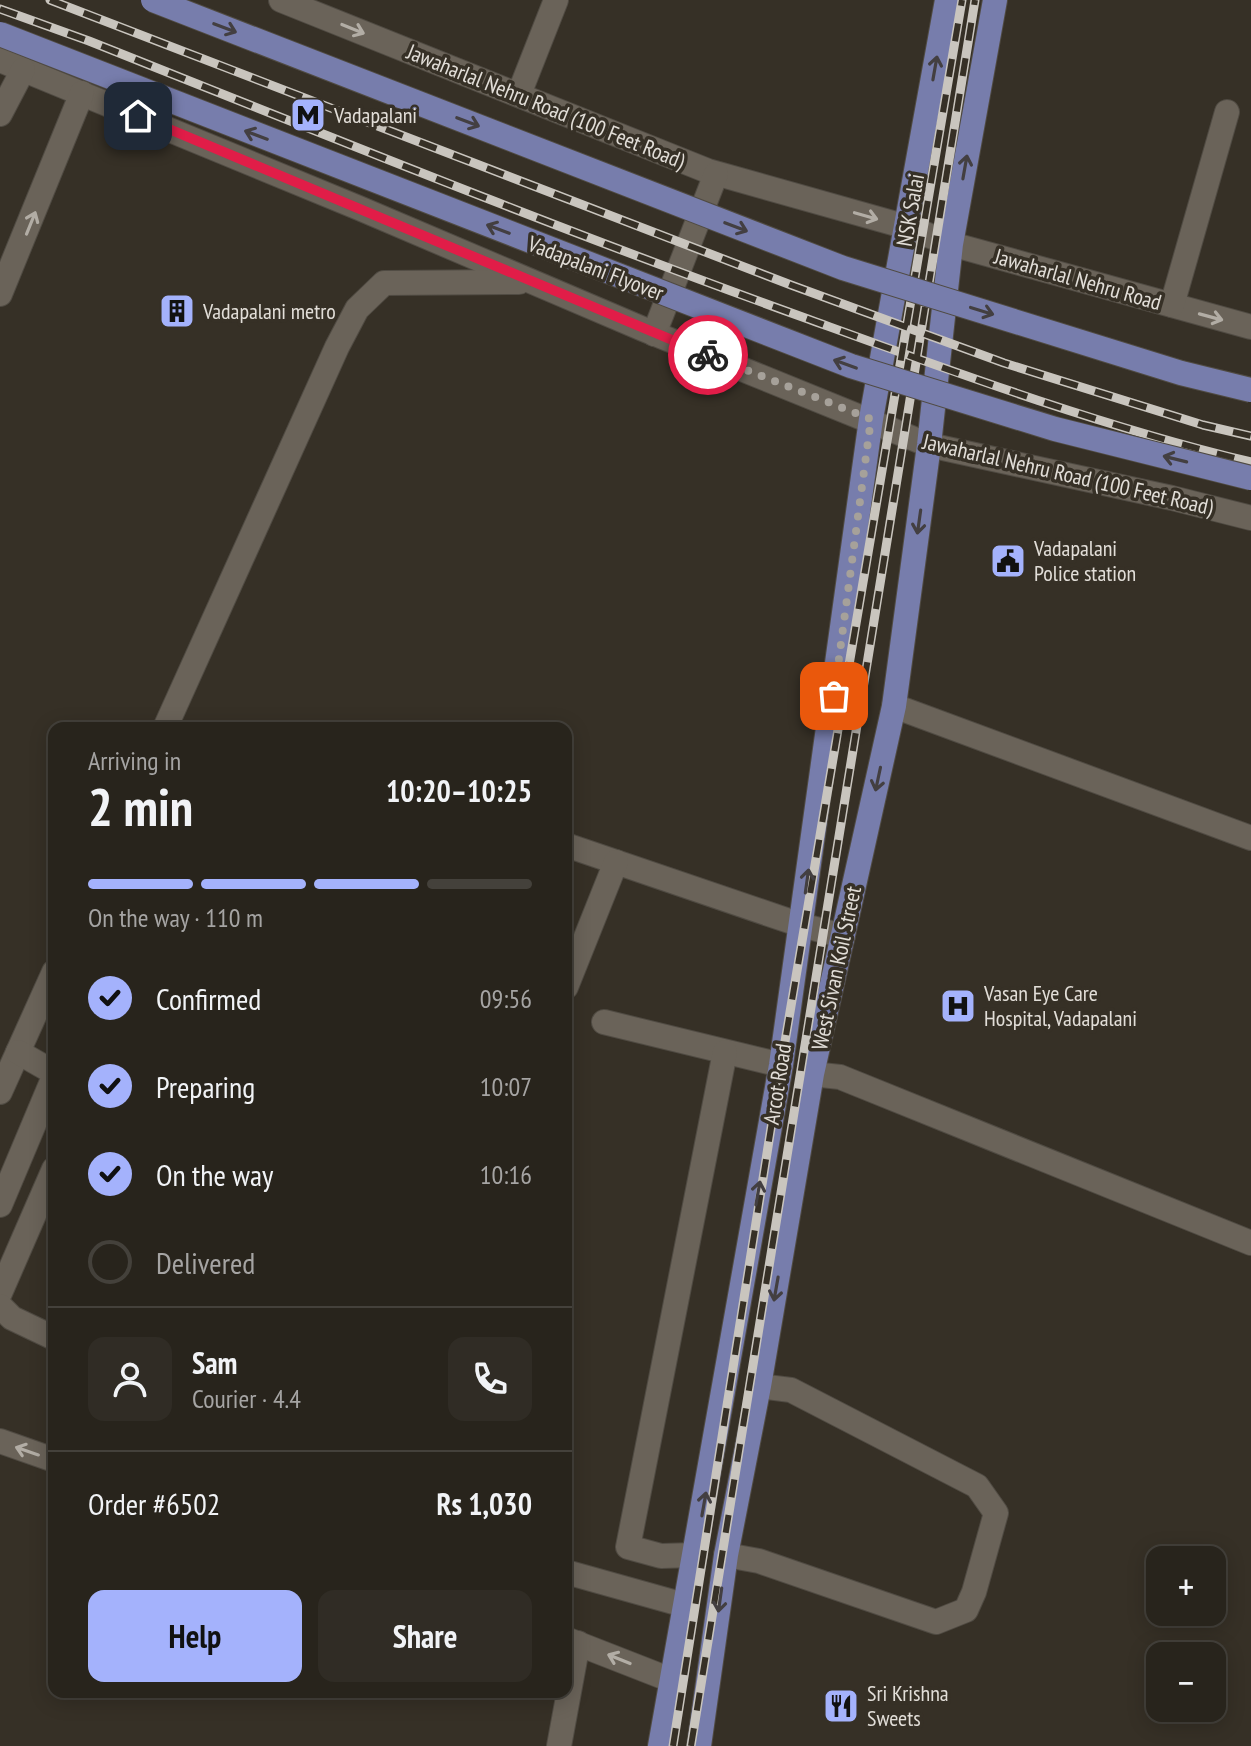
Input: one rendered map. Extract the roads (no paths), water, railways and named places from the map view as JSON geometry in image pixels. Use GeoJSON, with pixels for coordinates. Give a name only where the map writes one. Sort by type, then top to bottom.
{"type":"FeatureCollection","features":[{"type":"Feature","properties":{"kind":"main road"},"geometry":{"type":"LineString","coordinates":[[153,0],[843,268],[1181,373],[1251,390]]}},
{"type":"Feature","properties":{"kind":"main road","name":"NSK Salai"},"geometry":{"type":"LineString","coordinates":[[871,419],[947,0]]}},
{"type":"Feature","properties":{"kind":"main road","name":"West Sivan Koil Street"},"geometry":{"type":"LineString","coordinates":[[812,1074],[894,706],[929,445],[951,244],[995,0]]}},
{"type":"Feature","properties":{"kind":"main road","name":"Vadapalani Flyover"},"geometry":{"type":"LineString","coordinates":[[0,34],[851,366],[1055,429],[1251,478]]}},
{"type":"Feature","properties":{"kind":"main road","name":"Arcot Road"},"geometry":{"type":"LineString","coordinates":[[660,1746],[781,1065],[871,419]]}},
{"type":"Feature","properties":{"kind":"main road","name":"Arcot Road"},"geometry":{"type":"LineString","coordinates":[[699,1746],[726,1555],[759,1386],[812,1074]]}},
{"type":"Feature","properties":{"kind":"main road"},"geometry":{"type":"LineString","coordinates":[[750,1237],[784,1243]]}},
{"type":"Feature","properties":{"kind":"main road"},"geometry":{"type":"LineString","coordinates":[[679,1639],[714,1644]]}},
{"type":"Feature","properties":{"kind":"street","name":"Jawaharlal Nehru Road (100 Feet Road)"},"geometry":{"type":"LineString","coordinates":[[281,0],[716,174],[907,227]]}},
{"type":"Feature","properties":{"kind":"street"},"geometry":{"type":"LineString","coordinates":[[519,94],[556,0]]}},
{"type":"Feature","properties":{"kind":"street","name":"Jawaharlal Nehru Road (100 Feet Road)"},"geometry":{"type":"LineString","coordinates":[[0,60],[654,334],[871,419],[929,445],[1251,518]]}},
{"type":"Feature","properties":{"kind":"street"},"geometry":{"type":"LineString","coordinates":[[0,114],[23,70]]}},
{"type":"Feature","properties":{"kind":"street"},"geometry":{"type":"LineString","coordinates":[[0,294],[82,93]]}},
{"type":"Feature","properties":{"kind":"street"},"geometry":{"type":"LineString","coordinates":[[1172,305],[1227,112]]}},
{"type":"Feature","properties":{"kind":"street"},"geometry":{"type":"LineString","coordinates":[[654,334],[716,174]]}},
{"type":"Feature","properties":{"kind":"street","name":"Jawaharlal Nehru Road"},"geometry":{"type":"LineString","coordinates":[[907,227],[951,244],[1251,327]]}},
{"type":"Feature","properties":{"kind":"street"},"geometry":{"type":"LineString","coordinates":[[168,722],[357,309],[384,283],[529,282]]}},
{"type":"Feature","properties":{"kind":"street"},"geometry":{"type":"LineString","coordinates":[[894,706],[1251,838]]}},
{"type":"Feature","properties":{"kind":"street"},"geometry":{"type":"LineString","coordinates":[[572,847],[801,925],[843,936]]}},
{"type":"Feature","properties":{"kind":"street"},"geometry":{"type":"LineString","coordinates":[[572,972],[616,862]]}},
{"type":"Feature","properties":{"kind":"street"},"geometry":{"type":"LineString","coordinates":[[0,1092],[48,985]]}},
{"type":"Feature","properties":{"kind":"street"},"geometry":{"type":"LineString","coordinates":[[604,1022],[781,1065]]}},
{"type":"Feature","properties":{"kind":"street"},"geometry":{"type":"LineString","coordinates":[[18,1052],[48,1069]]}},
{"type":"Feature","properties":{"kind":"street"},"geometry":{"type":"LineString","coordinates":[[695,1555],[661,1556],[628,1547],[725,1052]]}},
{"type":"Feature","properties":{"kind":"street","name":"West Sivan Koil Street"},"geometry":{"type":"LineString","coordinates":[[812,1074],[840,1077],[1251,1243]]}},
{"type":"Feature","properties":{"kind":"street"},"geometry":{"type":"LineString","coordinates":[[0,1205],[48,1091]]}},
{"type":"Feature","properties":{"kind":"street"},"geometry":{"type":"LineString","coordinates":[[0,1293],[48,1183]]}},
{"type":"Feature","properties":{"kind":"street"},"geometry":{"type":"LineString","coordinates":[[0,1306],[12,1318],[48,1335]]}},
{"type":"Feature","properties":{"kind":"street"},"geometry":{"type":"LineString","coordinates":[[726,1555],[759,1561],[936,1622],[966,1610],[996,1513],[977,1486],[791,1390],[759,1386]]}},
{"type":"Feature","properties":{"kind":"street"},"geometry":{"type":"LineString","coordinates":[[0,1441],[48,1458]]}},
{"type":"Feature","properties":{"kind":"street"},"geometry":{"type":"LineString","coordinates":[[572,1574],[684,1605]]}},
{"type":"Feature","properties":{"kind":"street"},"geometry":{"type":"LineString","coordinates":[[572,1641],[671,1680]]}},
{"type":"Feature","properties":{"kind":"street"},"geometry":{"type":"LineString","coordinates":[[559,1746],[565,1698]]}},
{"type":"Feature","properties":{"kind":"railway"},"geometry":{"type":"LineString","coordinates":[[50,0],[791,285],[1004,363],[1203,425],[1251,436]]}},
{"type":"Feature","properties":{"kind":"railway"},"geometry":{"type":"LineString","coordinates":[[673,1746],[781,1065],[962,0]]}},
{"type":"Feature","properties":{"kind":"railway"},"geometry":{"type":"LineString","coordinates":[[691,1746],[975,0]]}},
{"type":"Feature","properties":{"kind":"railway"},"geometry":{"type":"LineString","coordinates":[[0,9],[89,41],[537,218],[863,339],[1083,415],[1251,462]]}},
{"type":"Feature","properties":{"kind":"place","name":"Vadapalani"},"geometry":{"type":"Point","coordinates":[308,115]}},
{"type":"Feature","properties":{"kind":"place","name":"Vadapalani metro"},"geometry":{"type":"Point","coordinates":[177,311]}},
{"type":"Feature","properties":{"kind":"place","name":"Vadapalani Police station"},"geometry":{"type":"Point","coordinates":[1008,561]}},
{"type":"Feature","properties":{"kind":"place","name":"Vasan Eye Care Hospital, Vadapalani"},"geometry":{"type":"Point","coordinates":[958,1006]}},
{"type":"Feature","properties":{"kind":"place","name":"Sri Krishna Sweets"},"geometry":{"type":"Point","coordinates":[841,1706]}}]}
